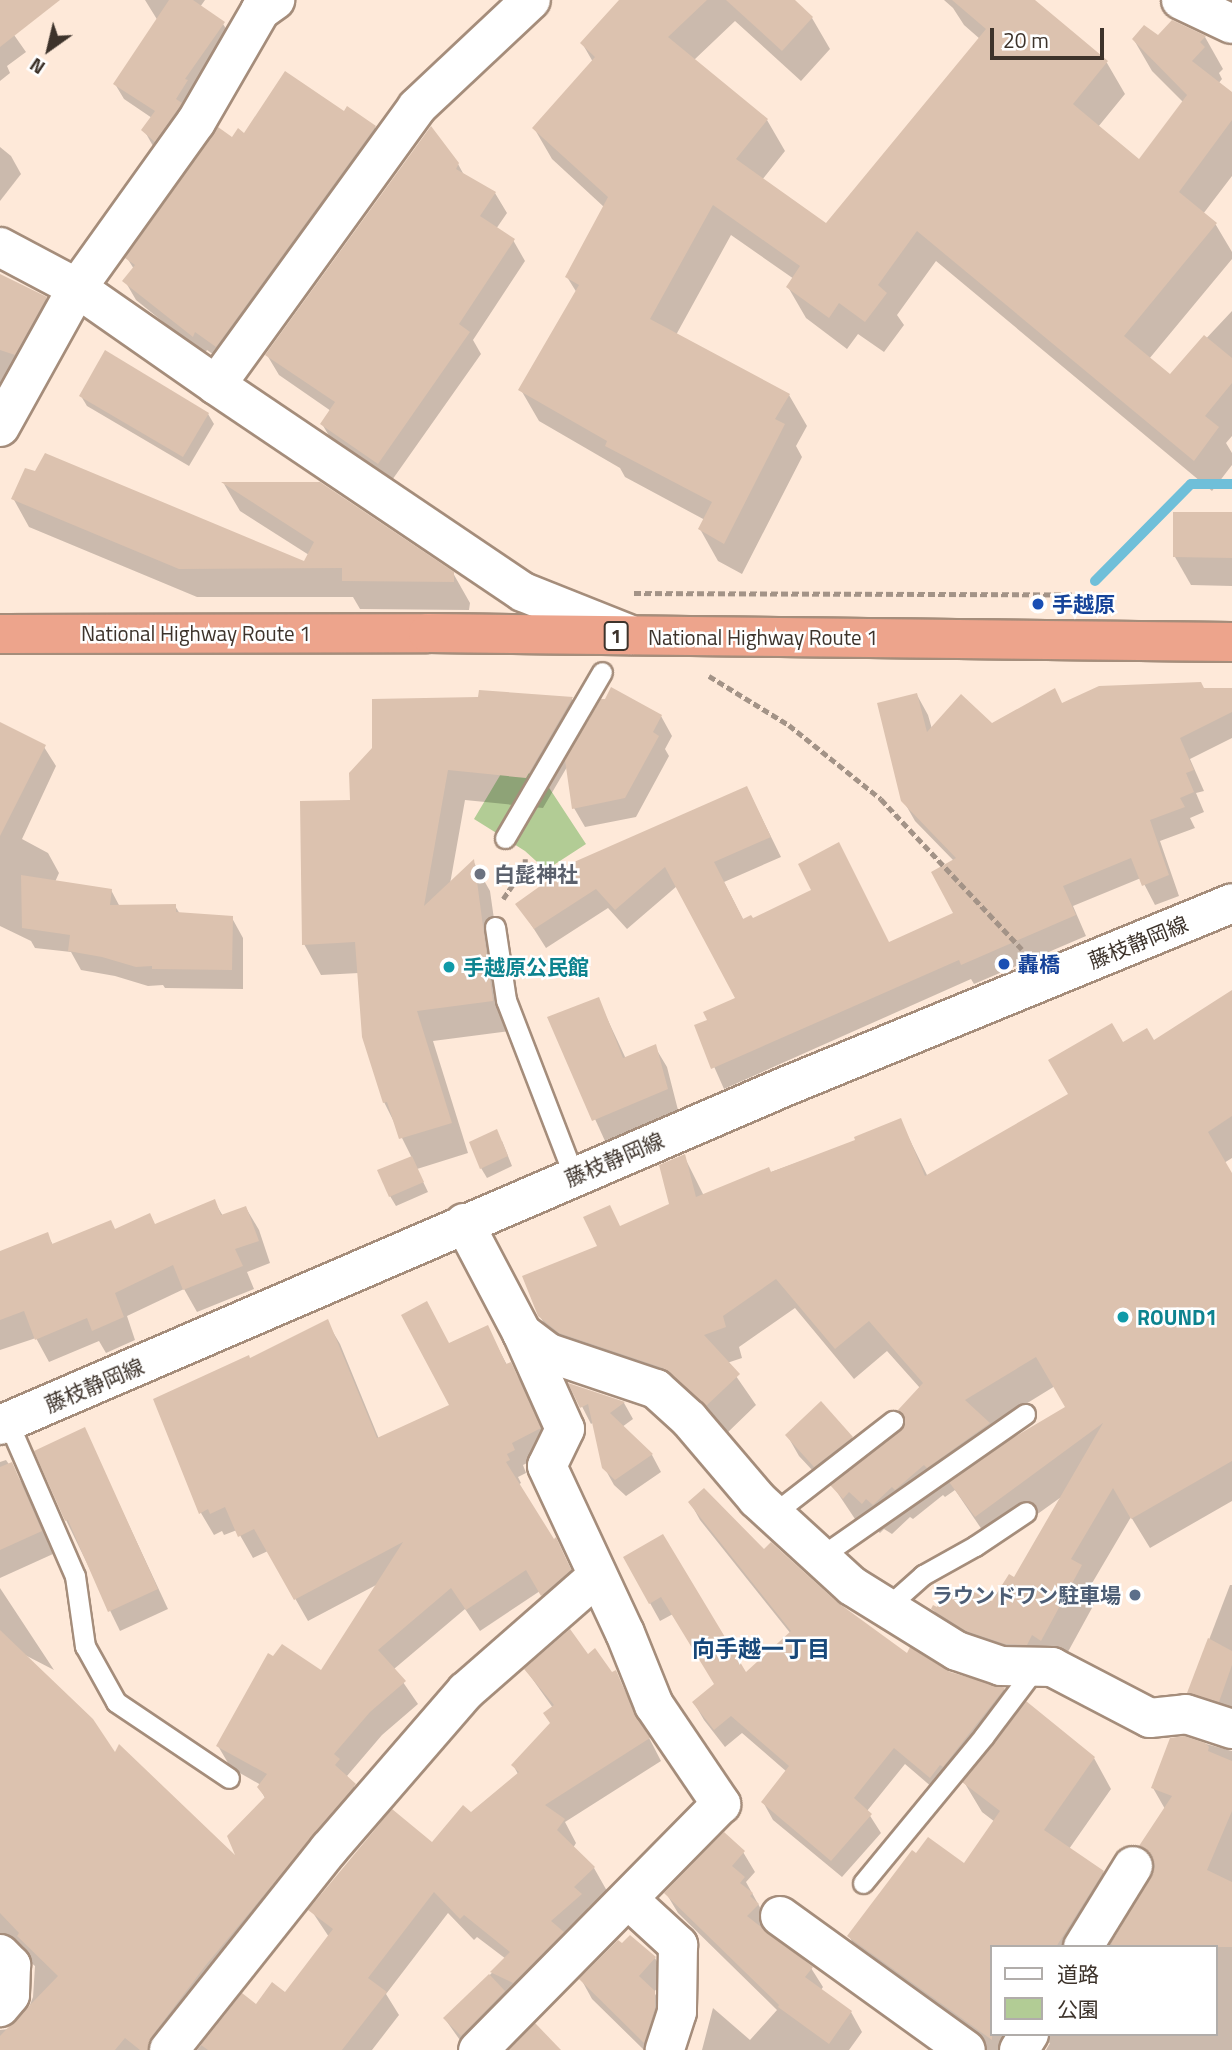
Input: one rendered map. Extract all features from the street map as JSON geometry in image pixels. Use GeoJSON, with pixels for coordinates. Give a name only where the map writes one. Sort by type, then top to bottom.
{"type":"FeatureCollection","features":[{"type":"Feature","properties":{"kind":"highway","name":"National Highway Route 1"},"geometry":{"type":"LineString","coordinates":[[0,634],[428,633],[1232,642]]}},
{"type":"Feature","properties":{"kind":"street"},"geometry":{"type":"LineString","coordinates":[[0,427],[77,288],[196,122],[260,11],[275,0]]}},
{"type":"Feature","properties":{"kind":"street"},"geometry":{"type":"LineString","coordinates":[[216,385],[417,107],[531,0]]}},
{"type":"Feature","properties":{"kind":"street"},"geometry":{"type":"LineString","coordinates":[[1181,0],[1232,24]]}},
{"type":"Feature","properties":{"kind":"street"},"geometry":{"type":"LineString","coordinates":[[0,247],[77,288],[523,592],[637,637]]}},
{"type":"Feature","properties":{"kind":"street","name":"藤枝静岡線"},"geometry":{"type":"LineString","coordinates":[[4,1424],[574,1176],[1232,903]]}},
{"type":"Feature","properties":{"kind":"street"},"geometry":{"type":"LineString","coordinates":[[464,1223],[522,1333],[565,1429],[547,1466],[596,1577],[625,1633],[654,1705],[721,1804],[478,2050]]}},
{"type":"Feature","properties":{"kind":"street"},"geometry":{"type":"LineString","coordinates":[[522,1333],[549,1353],[656,1389],[689,1419],[773,1514],[852,1586],[957,1651],[1001,1666],[1052,1667],[1150,1718],[1186,1714],[1232,1729]]}},
{"type":"Feature","properties":{"kind":"street"},"geometry":{"type":"LineString","coordinates":[[169,2050],[329,1849],[466,1690],[596,1577]]}},
{"type":"Feature","properties":{"kind":"street"},"geometry":{"type":"LineString","coordinates":[[1084,1945],[1133,1866]]}},
{"type":"Feature","properties":{"kind":"street"},"geometry":{"type":"LineString","coordinates":[[629,1900],[678,1945],[677,2012],[665,2050]]}},
{"type":"Feature","properties":{"kind":"street"},"geometry":{"type":"LineString","coordinates":[[780,1916],[967,2050]]}},
{"type":"Feature","properties":{"kind":"street"},"geometry":{"type":"LineString","coordinates":[[0,1954],[11,1965],[10,1995],[0,2007]]}},
{"type":"Feature","properties":{"kind":"lane"},"geometry":{"type":"LineString","coordinates":[[505,838],[602,672]]}},
{"type":"Feature","properties":{"kind":"lane"},"geometry":{"type":"LineString","coordinates":[[495,927],[506,999],[574,1176]]}},
{"type":"Feature","properties":{"kind":"lane"},"geometry":{"type":"LineString","coordinates":[[820,1557],[1025,1413]]}},
{"type":"Feature","properties":{"kind":"lane"},"geometry":{"type":"LineString","coordinates":[[773,1514],[892,1421]]}},
{"type":"Feature","properties":{"kind":"lane"},"geometry":{"type":"LineString","coordinates":[[4,1424],[75,1576],[85,1646],[116,1702],[229,1778]]}},
{"type":"Feature","properties":{"kind":"lane"},"geometry":{"type":"LineString","coordinates":[[886,1608],[923,1575],[975,1546],[1026,1512]]}},
{"type":"Feature","properties":{"kind":"lane"},"geometry":{"type":"LineString","coordinates":[[863,1883],[984,1736],[1035,1667]]}},
{"type":"Feature","properties":{"kind":"path"},"geometry":{"type":"LineString","coordinates":[[703,672],[789,725],[881,799],[1023,950]]}},
{"type":"Feature","properties":{"kind":"path"},"geometry":{"type":"LineString","coordinates":[[495,927],[504,895],[526,866],[525,851]]}},
{"type":"Feature","properties":{"kind":"green space"},"geometry":{"type":"Polygon","coordinates":[[[505,767],[542,777],[586,844],[546,870],[525,851],[474,819],[505,767]]]}},
{"type":"Feature","properties":{"kind":"building"},"geometry":{"type":"Polygon","coordinates":[[[0,0],[60,0],[0,47],[0,0]]]}},
{"type":"Feature","properties":{"kind":"building"},"geometry":{"type":"Polygon","coordinates":[[[169,0],[193,0],[225,22],[185,79],[188,80],[176,99],[182,103],[155,142],[141,130],[155,111],[113,84],[169,0]]]}},
{"type":"Feature","properties":{"kind":"building"},"geometry":{"type":"Polygon","coordinates":[[[619,0],[707,0],[668,37],[768,119],[736,159],[826,223],[986,29],[952,0],[1035,0],[1108,61],[1073,104],[1139,159],[1187,95],[1132,39],[1144,25],[1158,35],[1172,20],[1206,36],[1200,42],[1205,47],[1192,61],[1232,92],[1232,120],[1179,192],[1217,223],[1124,336],[1170,374],[1204,335],[1232,358],[1232,383],[1205,416],[1219,427],[1194,461],[917,231],[878,285],[887,293],[865,322],[839,303],[829,318],[786,287],[800,266],[713,205],[650,319],[790,394],[775,419],[785,424],[724,544],[698,529],[712,502],[605,446],[607,441],[518,390],[579,285],[565,277],[608,197],[532,128],[595,57],[580,43],[619,0]]]}},
{"type":"Feature","properties":{"kind":"building"},"geometry":{"type":"Polygon","coordinates":[[[726,0],[795,0],[813,17],[782,51],[726,0]]]}},
{"type":"Feature","properties":{"kind":"building"},"geometry":{"type":"Polygon","coordinates":[[[285,71],[344,111],[347,106],[376,126],[216,347],[195,332],[193,337],[122,281],[135,265],[125,258],[218,127],[232,137],[238,128],[244,133],[285,71]]]}},
{"type":"Feature","properties":{"kind":"building"},"geometry":{"type":"Polygon","coordinates":[[[431,126],[459,163],[456,169],[496,192],[480,216],[515,239],[459,324],[470,332],[378,464],[320,424],[335,402],[265,355],[431,126]]]}},
{"type":"Feature","properties":{"kind":"building"},"geometry":{"type":"Polygon","coordinates":[[[0,274],[47,297],[15,355],[0,350],[0,274]]]}},
{"type":"Feature","properties":{"kind":"building"},"geometry":{"type":"Polygon","coordinates":[[[105,350],[209,413],[183,457],[79,396],[105,350]]]}},
{"type":"Feature","properties":{"kind":"building"},"geometry":{"type":"Polygon","coordinates":[[[45,453],[304,561],[314,542],[221,482],[320,482],[454,572],[454,582],[342,581],[342,568],[179,569],[11,499],[25,468],[35,471],[45,453]]]}},
{"type":"Feature","properties":{"kind":"building"},"geometry":{"type":"Polygon","coordinates":[[[1173,512],[1232,512],[1232,558],[1173,557],[1173,512]]]}},
{"type":"Feature","properties":{"kind":"building"},"geometry":{"type":"Polygon","coordinates":[[[1201,682],[1204,688],[1232,688],[1232,712],[1180,738],[1194,770],[1186,773],[1194,792],[1180,798],[1185,807],[1150,820],[1169,875],[1142,886],[1131,858],[1063,886],[1076,915],[961,965],[959,960],[711,1069],[694,1025],[707,1020],[703,1012],[735,998],[665,867],[615,910],[596,889],[534,929],[515,904],[574,862],[747,786],[771,837],[714,862],[743,919],[751,915],[753,918],[811,890],[798,864],[839,842],[889,942],[953,913],[931,872],[956,858],[901,801],[877,703],[917,693],[927,732],[961,694],[992,723],[1055,688],[1062,703],[1099,686],[1201,682]]]}},
{"type":"Feature","properties":{"kind":"building"},"geometry":{"type":"Polygon","coordinates":[[[611,687],[662,715],[653,732],[659,736],[625,798],[572,809],[565,760],[611,687]]]}},
{"type":"Feature","properties":{"kind":"building"},"geometry":{"type":"Polygon","coordinates":[[[479,690],[573,697],[526,778],[448,770],[424,906],[474,859],[493,1001],[417,1011],[452,1123],[399,1139],[387,1102],[383,1103],[362,1037],[355,942],[302,945],[300,801],[350,800],[349,773],[372,748],[372,699],[478,697],[479,690]]]}},
{"type":"Feature","properties":{"kind":"building"},"geometry":{"type":"Polygon","coordinates":[[[0,722],[46,745],[0,836],[0,722]]]}},
{"type":"Feature","properties":{"kind":"building"},"geometry":{"type":"Polygon","coordinates":[[[21,875],[112,889],[110,905],[176,904],[176,912],[233,916],[232,970],[152,969],[152,966],[136,967],[68,951],[70,935],[22,928],[21,875]]]}},
{"type":"Feature","properties":{"kind":"building"},"geometry":{"type":"Polygon","coordinates":[[[1232,990],[1232,1116],[1208,1132],[1232,1173],[1232,1461],[1131,1519],[1113,1488],[1071,1559],[1082,1565],[1041,1641],[1032,1635],[1027,1645],[1005,1644],[966,1631],[931,1609],[933,1605],[937,1607],[946,1591],[964,1600],[970,1590],[992,1601],[1009,1574],[1014,1577],[1103,1423],[975,1517],[949,1482],[1009,1440],[1065,1407],[1036,1357],[965,1400],[990,1423],[927,1468],[924,1465],[895,1490],[892,1487],[873,1505],[866,1499],[862,1504],[849,1492],[843,1499],[830,1485],[901,1430],[905,1419],[898,1410],[923,1383],[869,1321],[835,1349],[776,1279],[723,1316],[726,1327],[704,1335],[740,1374],[706,1406],[663,1368],[559,1333],[538,1316],[522,1276],[597,1246],[583,1217],[610,1205],[620,1226],[669,1204],[659,1165],[685,1154],[696,1197],[769,1167],[771,1172],[855,1140],[854,1137],[901,1118],[925,1176],[1068,1094],[1048,1060],[1112,1023],[1123,1042],[1147,1028],[1154,1040],[1232,990]]]}},
{"type":"Feature","properties":{"kind":"building"},"geometry":{"type":"Polygon","coordinates":[[[599,997],[623,1058],[656,1044],[668,1089],[592,1121],[547,1017],[599,997]]]}},
{"type":"Feature","properties":{"kind":"building"},"geometry":{"type":"Polygon","coordinates":[[[497,1129],[508,1156],[480,1169],[469,1142],[497,1129]]]}},
{"type":"Feature","properties":{"kind":"building"},"geometry":{"type":"Polygon","coordinates":[[[412,1156],[424,1182],[389,1197],[377,1170],[412,1156]]]}},
{"type":"Feature","properties":{"kind":"building"},"geometry":{"type":"Polygon","coordinates":[[[215,1199],[221,1215],[246,1206],[259,1241],[235,1249],[243,1266],[183,1290],[173,1265],[115,1293],[124,1317],[92,1331],[87,1318],[35,1340],[24,1311],[0,1320],[0,1251],[48,1232],[52,1244],[111,1220],[115,1229],[150,1213],[155,1224],[215,1199]]]}},
{"type":"Feature","properties":{"kind":"building"},"geometry":{"type":"Polygon","coordinates":[[[427,1301],[449,1343],[488,1325],[506,1364],[511,1362],[541,1428],[512,1443],[515,1450],[507,1454],[510,1460],[506,1462],[554,1539],[556,1537],[571,1570],[541,1596],[526,1570],[466,1610],[451,1588],[378,1650],[406,1681],[370,1712],[334,1754],[340,1759],[335,1765],[356,1784],[206,1965],[152,2036],[148,2050],[140,2050],[125,2038],[115,2050],[0,2050],[0,2036],[58,1976],[17,1936],[19,1933],[0,1913],[0,1630],[93,1719],[115,1752],[119,1744],[235,1855],[227,1836],[265,1797],[257,1787],[267,1774],[216,1746],[268,1653],[273,1656],[282,1644],[321,1670],[403,1542],[294,1600],[254,1529],[238,1537],[225,1507],[210,1514],[208,1509],[199,1514],[153,1399],[249,1355],[250,1358],[328,1319],[377,1438],[449,1405],[401,1315],[427,1301]]]}},
{"type":"Feature","properties":{"kind":"building"},"geometry":{"type":"Polygon","coordinates":[[[568,1383],[625,1402],[610,1413],[653,1454],[615,1480],[602,1468],[588,1404],[580,1408],[568,1383]]]}},
{"type":"Feature","properties":{"kind":"building"},"geometry":{"type":"Polygon","coordinates":[[[821,1401],[853,1437],[814,1467],[785,1435],[821,1401]]]}},
{"type":"Feature","properties":{"kind":"building"},"geometry":{"type":"Polygon","coordinates":[[[85,1427],[158,1589],[108,1612],[34,1451],[85,1427]]]}},
{"type":"Feature","properties":{"kind":"building"},"geometry":{"type":"Polygon","coordinates":[[[12,1462],[42,1531],[0,1550],[0,1467],[12,1462]]]}},
{"type":"Feature","properties":{"kind":"building"},"geometry":{"type":"Polygon","coordinates":[[[704,1488],[764,1549],[771,1542],[837,1602],[907,1653],[910,1647],[950,1672],[1005,1688],[943,1767],[940,1765],[930,1778],[894,1748],[854,1798],[872,1814],[831,1861],[761,1802],[789,1766],[731,1716],[714,1730],[692,1702],[714,1684],[661,1597],[649,1604],[623,1557],[663,1534],[746,1672],[791,1631],[688,1502],[704,1488]]]}},
{"type":"Feature","properties":{"kind":"building"},"geometry":{"type":"Polygon","coordinates":[[[570,1629],[588,1654],[595,1648],[612,1672],[616,1670],[634,1713],[650,1738],[545,1805],[565,1819],[557,1830],[595,1867],[574,1887],[582,1894],[551,1921],[564,1932],[513,1983],[490,1972],[510,1952],[464,1915],[460,1919],[434,1892],[368,1978],[387,1992],[342,2050],[208,2050],[201,2045],[242,1993],[256,2004],[272,1982],[285,1992],[333,1929],[308,1910],[392,1809],[432,1842],[463,1805],[471,1812],[519,1772],[511,1765],[550,1723],[543,1713],[554,1705],[524,1669],[570,1629]]]}},
{"type":"Feature","properties":{"kind":"building"},"geometry":{"type":"Polygon","coordinates":[[[1208,1638],[1232,1651],[1232,1665],[1219,1702],[1187,1693],[1208,1638]]]}},
{"type":"Feature","properties":{"kind":"building"},"geometry":{"type":"Polygon","coordinates":[[[1026,1701],[1095,1757],[1044,1830],[1104,1871],[1057,1945],[990,1945],[992,2040],[847,1936],[912,1850],[916,1853],[928,1837],[964,1863],[1000,1811],[962,1782],[1026,1701]]]}},
{"type":"Feature","properties":{"kind":"building"},"geometry":{"type":"Polygon","coordinates":[[[1184,1736],[1205,1743],[1209,1747],[1208,1751],[1232,1761],[1232,1811],[1207,1870],[1232,1882],[1232,1947],[1111,1944],[1155,1867],[1152,1855],[1139,1846],[1172,1796],[1151,1788],[1170,1738],[1184,1736]]]}},
{"type":"Feature","properties":{"kind":"building"},"geometry":{"type":"Polygon","coordinates":[[[724,1832],[745,1851],[732,1866],[745,1877],[740,1883],[753,1893],[750,1896],[759,1904],[747,1916],[813,1967],[805,1977],[852,2011],[829,2044],[778,2007],[779,2005],[664,1893],[724,1832]]]}},
{"type":"Feature","properties":{"kind":"building"},"geometry":{"type":"Polygon","coordinates":[[[630,1935],[656,1957],[639,1976],[655,1991],[655,2008],[644,2043],[579,1979],[618,1940],[622,1943],[630,1935]]]}},
{"type":"Feature","properties":{"kind":"building"},"geometry":{"type":"Polygon","coordinates":[[[489,1974],[505,1991],[461,2036],[443,2018],[489,1974]]]}},
{"type":"Feature","properties":{"kind":"building"},"geometry":{"type":"Polygon","coordinates":[[[535,2023],[561,2050],[509,2050],[535,2023]]]}},
{"type":"Feature","properties":{"kind":"waterway"},"geometry":{"type":"LineString","coordinates":[[1095,581],[1191,484],[1232,484]]}},
{"type":"Feature","properties":{"kind":"place","name":"手越原"},"geometry":{"type":"Point","coordinates":[1038,604]}},
{"type":"Feature","properties":{"kind":"place","name":"白髭神社"},"geometry":{"type":"Point","coordinates":[480,874]}},
{"type":"Feature","properties":{"kind":"place","name":"轟橋"},"geometry":{"type":"Point","coordinates":[1004,964]}},
{"type":"Feature","properties":{"kind":"place","name":"手越原公民館"},"geometry":{"type":"Point","coordinates":[449,967]}},
{"type":"Feature","properties":{"kind":"place","name":"ROUND1"},"geometry":{"type":"Point","coordinates":[1123,1317]}},
{"type":"Feature","properties":{"kind":"place","name":"ラウンドワン駐車場"},"geometry":{"type":"Point","coordinates":[1135,1595]}},
{"type":"Feature","properties":{"kind":"district","name":"向手越一丁目"},"geometry":{"type":"Point","coordinates":[761,1649]}}]}
